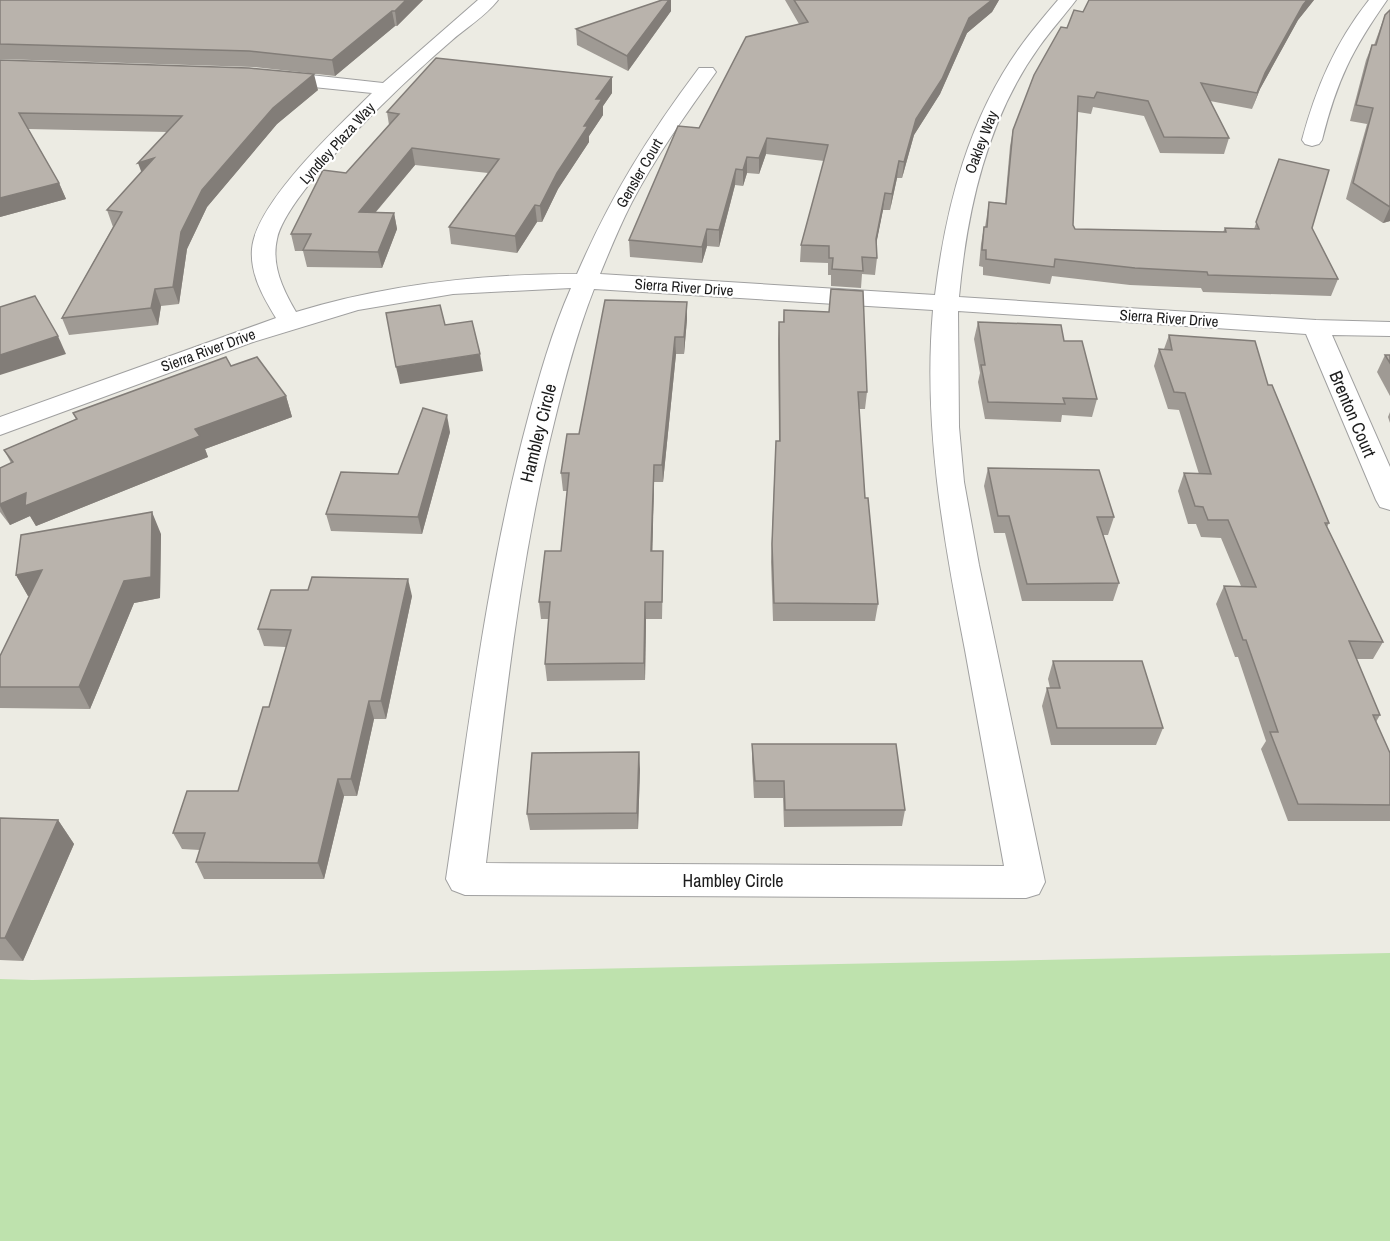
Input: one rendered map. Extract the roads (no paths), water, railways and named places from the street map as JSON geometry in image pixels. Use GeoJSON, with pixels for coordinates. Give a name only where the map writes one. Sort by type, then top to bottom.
{"type":"FeatureCollection","features":[{"type":"Feature","properties":{"kind":"street","name":"Lyndley Plaza Way"},"geometry":{"type":"LineString","coordinates":[[290,321],[270,290],[264,265],[265,240],[276,215],[285,201],[342,135],[387,89],[437,42],[489,0]]}},
{"type":"Feature","properties":{"kind":"street","name":"Oakley Way"},"geometry":{"type":"LineString","coordinates":[[945,304],[954,233],[967,177],[984,129],[1005,86],[1028,47],[1066,0]]}},
{"type":"Feature","properties":{"kind":"street"},"geometry":{"type":"LineString","coordinates":[[1312,140],[1322,97],[1335,64],[1357,26],[1378,0]]}},
{"type":"Feature","properties":{"kind":"street","name":"Gensler Court"},"geometry":{"type":"LineString","coordinates":[[585,281],[612,220],[646,158],[706,72]]}},
{"type":"Feature","properties":{"kind":"street"},"geometry":{"type":"LineString","coordinates":[[253,75],[387,89]]}},
{"type":"Feature","properties":{"kind":"street","name":"Hambley Circle"},"geometry":{"type":"LineString","coordinates":[[585,281],[552,375],[527,475],[508,583],[465,879],[1026,882],[956,522],[945,429],[945,304]]}},
{"type":"Feature","properties":{"kind":"street","name":"Sierra River Drive"},"geometry":{"type":"LineString","coordinates":[[0,426],[290,321],[357,303],[488,283],[585,281],[1316,327],[1390,329]]}},
{"type":"Feature","properties":{"kind":"street","name":"Brenton Court"},"geometry":{"type":"LineString","coordinates":[[1316,327],[1390,500]]}}]}
